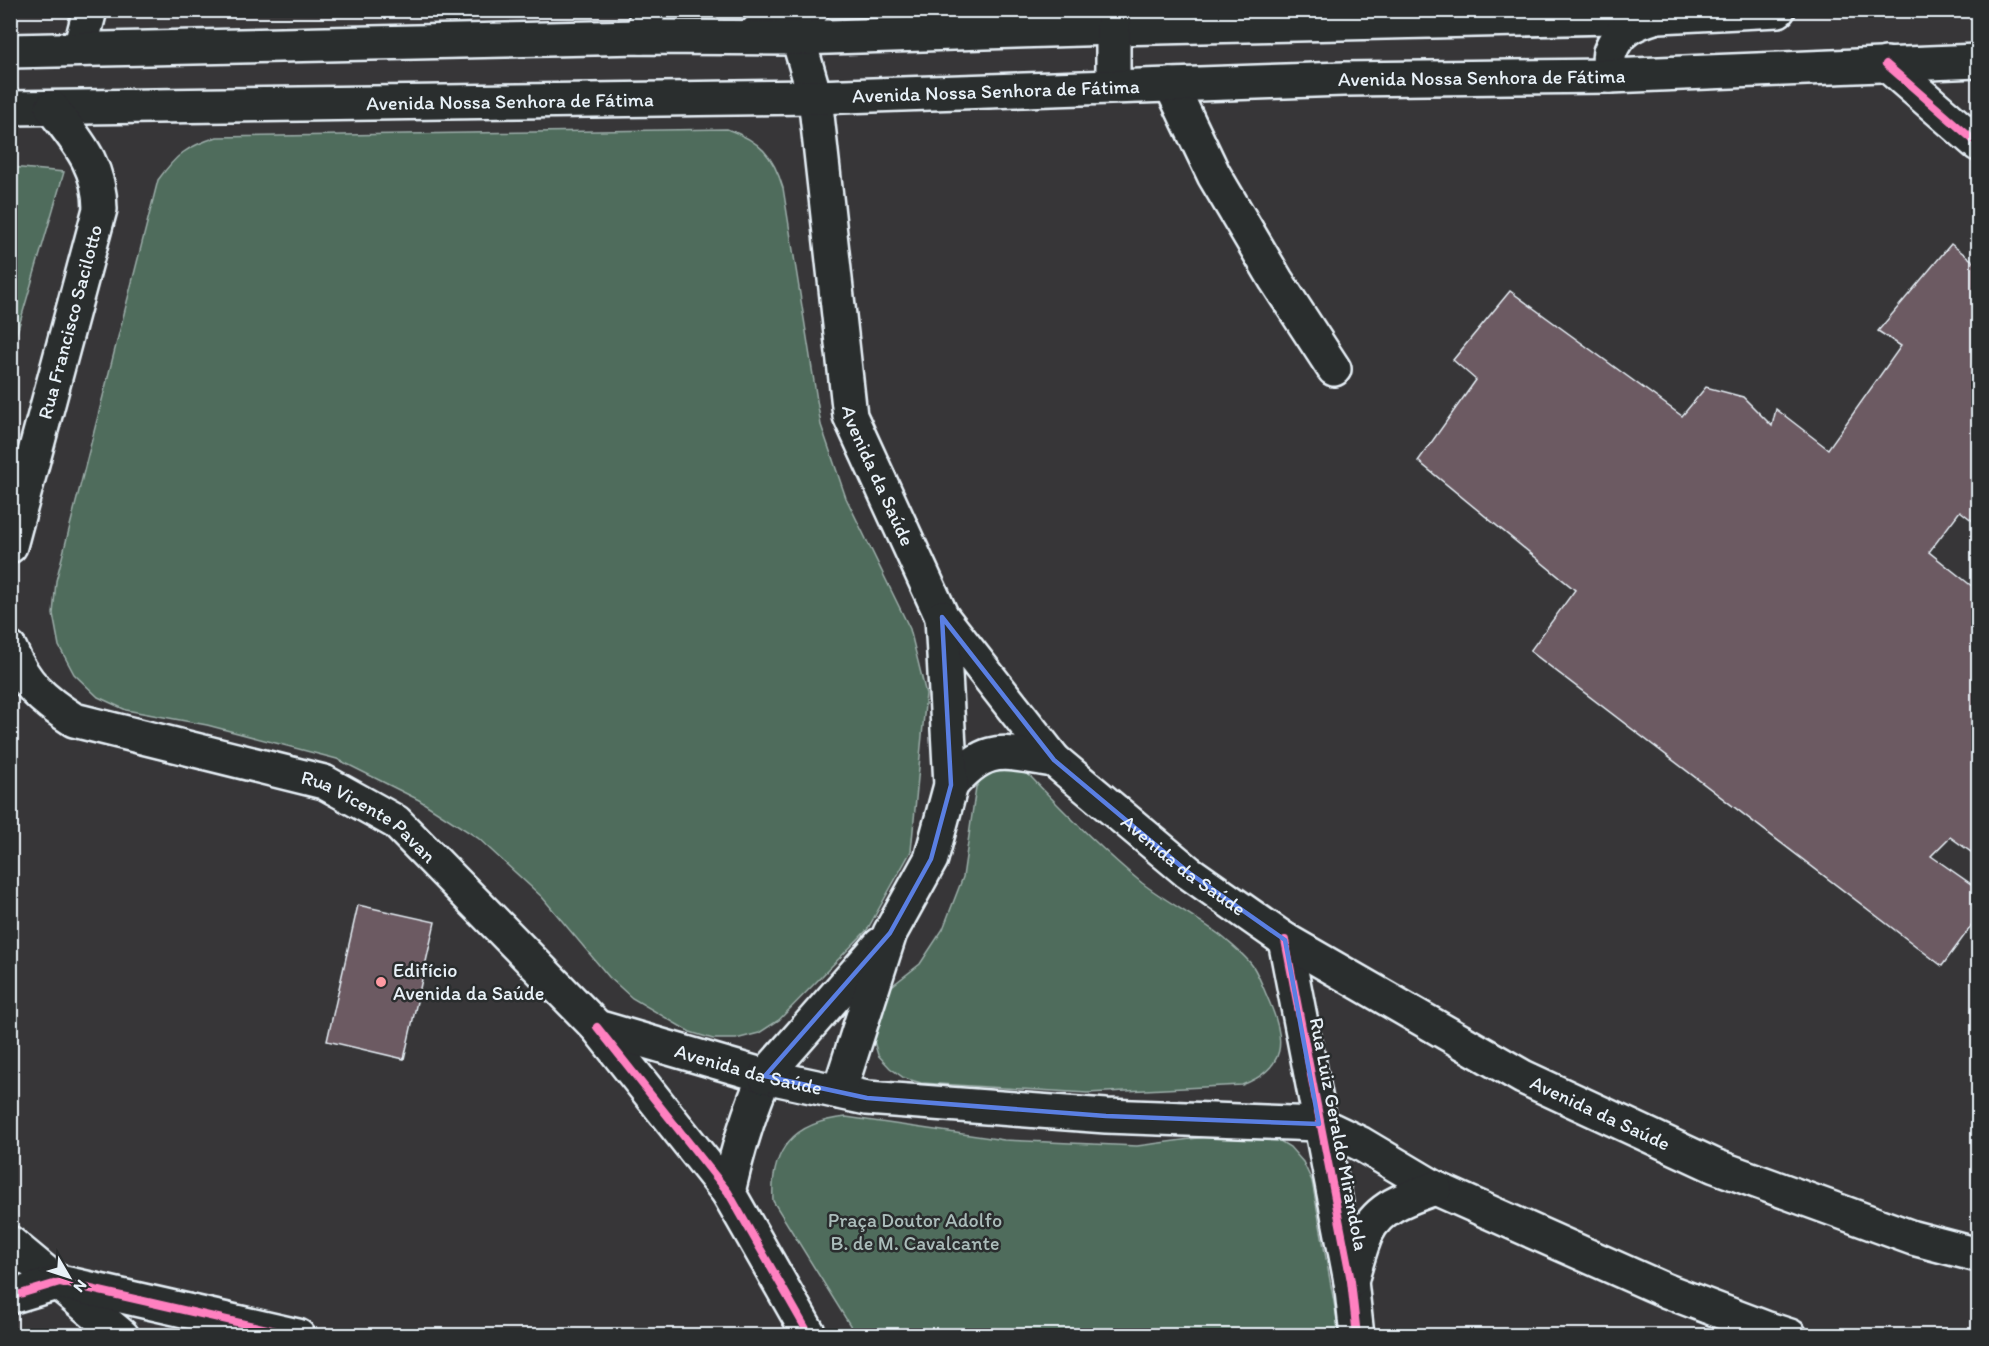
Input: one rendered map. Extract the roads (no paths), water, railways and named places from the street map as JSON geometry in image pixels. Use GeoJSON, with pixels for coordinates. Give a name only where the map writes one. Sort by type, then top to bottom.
{"type":"FeatureCollection","features":[{"type":"Feature","properties":{"kind":"main road"},"geometry":{"type":"LineString","coordinates":[[80,49],[90,10]]}},
{"type":"Feature","properties":{"kind":"main road"},"geometry":{"type":"LineString","coordinates":[[805,24],[826,10]]}},
{"type":"Feature","properties":{"kind":"main road"},"geometry":{"type":"LineString","coordinates":[[10,51],[645,24],[740,38],[805,24],[1417,15],[1659,16],[1778,10]]}},
{"type":"Feature","properties":{"kind":"main road"},"geometry":{"type":"LineString","coordinates":[[1610,76],[1610,53],[1618,38],[1632,23],[1659,16]]}},
{"type":"Feature","properties":{"kind":"main road"},"geometry":{"type":"LineString","coordinates":[[1113,86],[1114,19]]}},
{"type":"Feature","properties":{"kind":"main road","name":"Avenida da Saúde"},"geometry":{"type":"LineString","coordinates":[[805,24],[850,416],[942,617],[1054,760],[1188,872],[1285,940],[1523,1077],[1715,1166],[1913,1238],[1978,1255]]}},
{"type":"Feature","properties":{"kind":"main road","name":"Avenida Nossa Senhora de Fátima"},"geometry":{"type":"LineString","coordinates":[[10,108],[815,97],[1344,79],[1610,76],[1978,61]]}},
{"type":"Feature","properties":{"kind":"main road"},"geometry":{"type":"LineString","coordinates":[[1886,64],[1978,144]]}},
{"type":"Feature","properties":{"kind":"main road"},"geometry":{"type":"LineString","coordinates":[[1171,85],[1214,175],[1276,280],[1334,369]]}},
{"type":"Feature","properties":{"kind":"main road","name":"Rua Francisco Sacilotto"},"geometry":{"type":"LineString","coordinates":[[10,546],[100,209],[99,186],[87,155],[51,108]]}},
{"type":"Feature","properties":{"kind":"main road"},"geometry":{"type":"LineString","coordinates":[[839,1092],[890,933],[931,859],[951,785],[942,617]]}},
{"type":"Feature","properties":{"kind":"main road","name":"Rua Vicente Pavan"},"geometry":{"type":"LineString","coordinates":[[10,649],[18,667],[32,688],[51,706],[74,720],[324,782],[396,822],[597,1027],[728,1192]]}},
{"type":"Feature","properties":{"kind":"main road"},"geometry":{"type":"LineString","coordinates":[[951,785],[972,763],[987,755],[1006,754],[1054,760]]}},
{"type":"Feature","properties":{"kind":"main road"},"geometry":{"type":"LineString","coordinates":[[810,1335],[728,1192],[740,1141],[765,1076],[890,933]]}},
{"type":"Feature","properties":{"kind":"main road","name":"Rua Luiz Geraldo Mirandola"},"geometry":{"type":"LineString","coordinates":[[1285,940],[1351,1281],[1358,1335]]}},
{"type":"Feature","properties":{"kind":"main road","name":"Avenida da Saúde"},"geometry":{"type":"LineString","coordinates":[[597,1027],[765,1076],[867,1098],[1094,1115],[1319,1124],[1361,1144],[1435,1188],[1667,1291],[1765,1328],[1790,1335]]}},
{"type":"Feature","properties":{"kind":"main road"},"geometry":{"type":"LineString","coordinates":[[1351,1281],[1367,1231],[1384,1211],[1400,1201],[1435,1188]]}},
{"type":"Feature","properties":{"kind":"main road"},"geometry":{"type":"LineString","coordinates":[[10,1243],[122,1335]]}},
{"type":"Feature","properties":{"kind":"main road"},"geometry":{"type":"LineString","coordinates":[[10,1297],[60,1282],[298,1335]]}},
{"type":"Feature","properties":{"kind":"place","name":"Edifício Avenida da Saúde"},"geometry":{"type":"Point","coordinates":[381,982]}},
{"type":"Feature","properties":{"kind":"park label","name":"Praça Doutor Adolfo B. de M. Cavalcante"},"geometry":{"type":"Point","coordinates":[915,1232]}}]}
